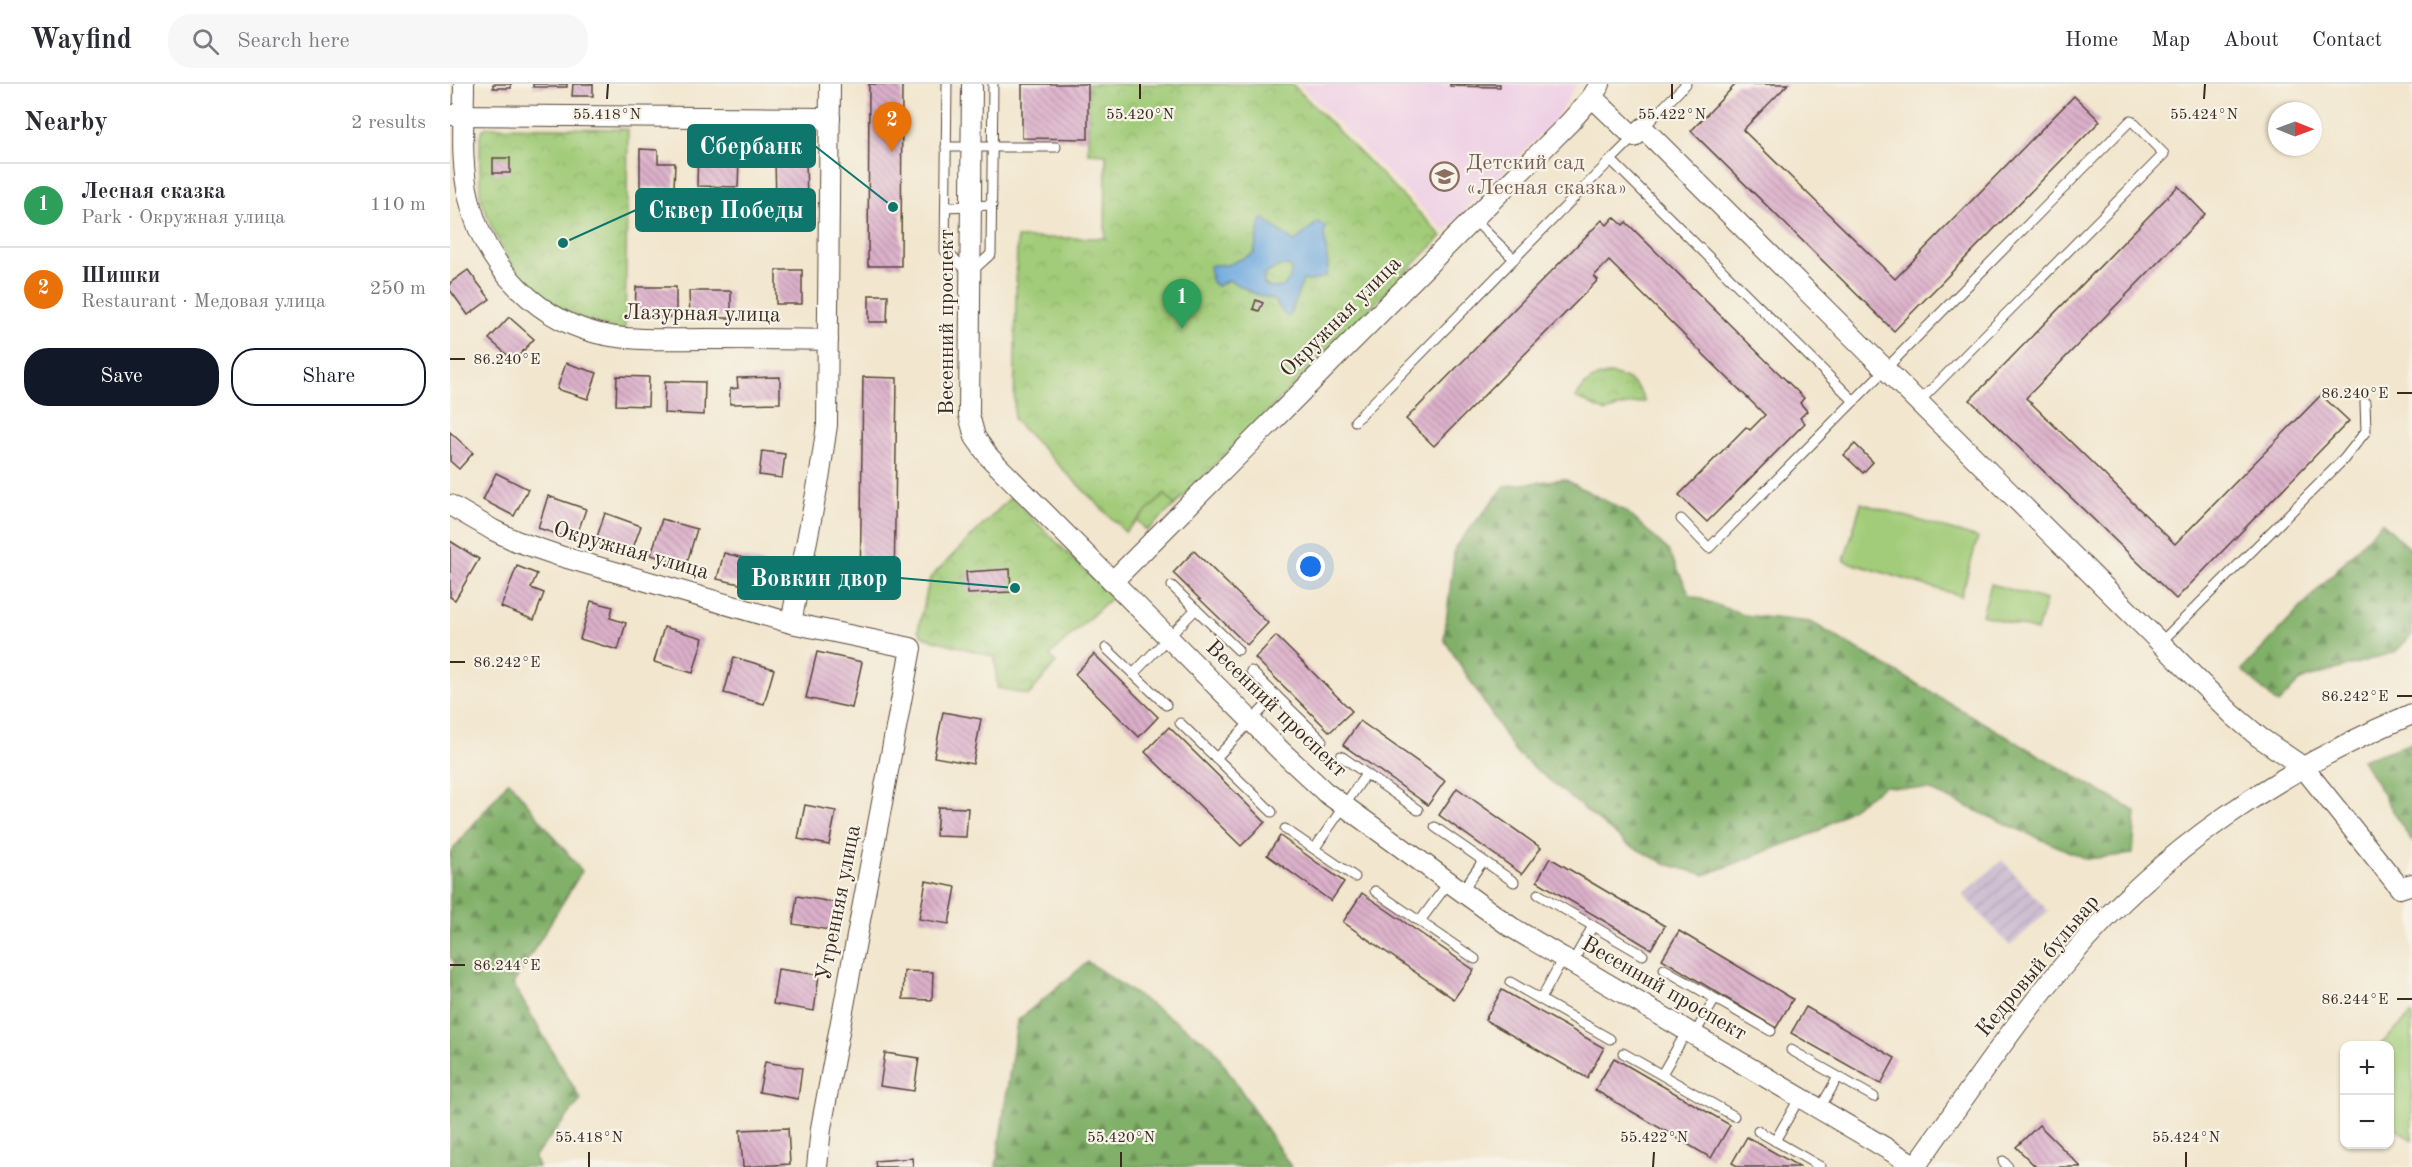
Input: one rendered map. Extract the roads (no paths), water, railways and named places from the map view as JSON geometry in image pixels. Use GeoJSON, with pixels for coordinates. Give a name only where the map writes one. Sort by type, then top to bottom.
{"type":"FeatureCollection","features":[{"type":"Feature","properties":{"kind":"street","name":"Лазурная улица"},"geometry":{"type":"LineString","coordinates":[[464,84],[457,116],[468,195],[476,224],[504,273],[531,300],[546,310],[588,330],[627,338],[828,339]]}},
{"type":"Feature","properties":{"kind":"street"},"geometry":{"type":"LineString","coordinates":[[791,623],[825,441],[830,84]]}},
{"type":"Feature","properties":{"kind":"street","name":"Весенний проспект"},"geometry":{"type":"LineString","coordinates":[[972,84],[969,415],[975,437],[989,457],[1311,781],[1511,927],[1916,1166]]}},
{"type":"Feature","properties":{"kind":"street"},"geometry":{"type":"LineString","coordinates":[[1596,91],[1886,368],[2233,714],[2259,737],[2303,767],[2400,888],[2412,884]]}},
{"type":"Feature","properties":{"kind":"street","name":"Окружная улица"},"geometry":{"type":"LineString","coordinates":[[1113,581],[1473,219],[1596,91]]}},
{"type":"Feature","properties":{"kind":"street"},"geometry":{"type":"LineString","coordinates":[[457,116],[830,118]]}},
{"type":"Feature","properties":{"kind":"street","name":"Окружная улица"},"geometry":{"type":"LineString","coordinates":[[450,505],[516,541],[560,556],[791,623],[911,648]]}},
{"type":"Feature","properties":{"kind":"street","name":"Утренняя улица"},"geometry":{"type":"LineString","coordinates":[[817,1167],[821,1128],[911,648]]}},
{"type":"Feature","properties":{"kind":"street","name":"Кедровый бульвар"},"geometry":{"type":"LineString","coordinates":[[1916,1166],[2069,958],[2150,876],[2209,828],[2274,783],[2412,714]]}},
{"type":"Feature","properties":{"kind":"lane"},"geometry":{"type":"LineString","coordinates":[[954,84],[947,84],[945,251],[970,273],[991,254],[993,84]]}},
{"type":"Feature","properties":{"kind":"lane"},"geometry":{"type":"LineString","coordinates":[[1355,421],[1686,84]]}},
{"type":"Feature","properties":{"kind":"lane"},"geometry":{"type":"LineString","coordinates":[[1681,519],[1709,548],[2131,120],[2164,154],[1919,402]]}},
{"type":"Feature","properties":{"kind":"lane"},"geometry":{"type":"LineString","coordinates":[[946,147],[1056,147]]}},
{"type":"Feature","properties":{"kind":"lane"},"geometry":{"type":"LineString","coordinates":[[1611,160],[1854,401]]}},
{"type":"Feature","properties":{"kind":"lane"},"geometry":{"type":"LineString","coordinates":[[946,207],[992,205]]}},
{"type":"Feature","properties":{"kind":"lane"},"geometry":{"type":"LineString","coordinates":[[1473,219],[1514,259]]}},
{"type":"Feature","properties":{"kind":"lane"},"geometry":{"type":"LineString","coordinates":[[2161,642],[2344,459],[2366,431],[2365,402]]}},
{"type":"Feature","properties":{"kind":"lane"},"geometry":{"type":"LineString","coordinates":[[1172,586],[1238,650]]}},
{"type":"Feature","properties":{"kind":"lane"},"geometry":{"type":"LineString","coordinates":[[1133,674],[1196,609]]}},
{"type":"Feature","properties":{"kind":"lane"},"geometry":{"type":"LineString","coordinates":[[1106,648],[1166,705]]}},
{"type":"Feature","properties":{"kind":"lane"},"geometry":{"type":"LineString","coordinates":[[1251,671],[1322,740]]}},
{"type":"Feature","properties":{"kind":"lane"},"geometry":{"type":"LineString","coordinates":[[1215,758],[1276,695]]}},
{"type":"Feature","properties":{"kind":"lane"},"geometry":{"type":"LineString","coordinates":[[1180,723],[1272,812]]}},
{"type":"Feature","properties":{"kind":"lane"},"geometry":{"type":"LineString","coordinates":[[1341,756],[1418,810]]}},
{"type":"Feature","properties":{"kind":"lane"},"geometry":{"type":"LineString","coordinates":[[1315,848],[1366,774]]}},
{"type":"Feature","properties":{"kind":"lane"},"geometry":{"type":"LineString","coordinates":[[1435,827],[1514,882]]}},
{"type":"Feature","properties":{"kind":"lane"},"geometry":{"type":"LineString","coordinates":[[1285,829],[1355,877]]}},
{"type":"Feature","properties":{"kind":"lane"},"geometry":{"type":"LineString","coordinates":[[1420,921],[1483,861]]}},
{"type":"Feature","properties":{"kind":"lane"},"geometry":{"type":"LineString","coordinates":[[1375,891],[1475,959]]}},
{"type":"Feature","properties":{"kind":"lane"},"geometry":{"type":"LineString","coordinates":[[1538,894],[1643,955]]}},
{"type":"Feature","properties":{"kind":"lane"},"geometry":{"type":"LineString","coordinates":[[1541,999],[1593,926]]}},
{"type":"Feature","properties":{"kind":"lane"},"geometry":{"type":"LineString","coordinates":[[1664,969],[1771,1031]]}},
{"type":"Feature","properties":{"kind":"lane"},"geometry":{"type":"LineString","coordinates":[[1510,982],[1610,1039]]}},
{"type":"Feature","properties":{"kind":"lane"},"geometry":{"type":"LineString","coordinates":[[1662,1074],[1715,999]]}},
{"type":"Feature","properties":{"kind":"lane"},"geometry":{"type":"LineString","coordinates":[[1791,1050],[1874,1097]]}},
{"type":"Feature","properties":{"kind":"lane"},"geometry":{"type":"LineString","coordinates":[[1623,1053],[1734,1116]]}},
{"type":"Feature","properties":{"kind":"lane"},"geometry":{"type":"LineString","coordinates":[[1820,1108],[1838,1077]]}},
{"type":"Feature","properties":{"kind":"lane"},"geometry":{"type":"LineString","coordinates":[[1775,1141],[1800,1097]]}},
{"type":"Feature","properties":{"kind":"lane"},"geometry":{"type":"LineString","coordinates":[[1758,1131],[1821,1167]]}},
{"type":"Feature","properties":{"kind":"water"},"geometry":{"type":"Polygon","coordinates":[[[1264,219],[1294,242],[1318,222],[1326,228],[1324,233],[1328,266],[1326,276],[1312,281],[1303,280],[1289,317],[1274,300],[1253,293],[1229,280],[1217,286],[1212,282],[1209,267],[1228,265],[1254,253],[1261,221],[1264,219]],[[1279,266],[1264,275],[1264,284],[1271,288],[1283,287],[1290,279],[1289,266],[1279,266]]]}},
{"type":"Feature","properties":{"kind":"place","name":"Шишки"},"geometry":{"type":"Point","coordinates":[892,152]}},
{"type":"Feature","properties":{"kind":"place","name":"Детский сад «Лесная сказка»"},"geometry":{"type":"Point","coordinates":[1445,176]}},
{"type":"Feature","properties":{"kind":"place","name":"Сбербанк"},"geometry":{"type":"Point","coordinates":[893,207]}},
{"type":"Feature","properties":{"kind":"place","name":"Сквер Победы"},"geometry":{"type":"Point","coordinates":[563,243]}},
{"type":"Feature","properties":{"kind":"place","name":"Лесная сказка"},"geometry":{"type":"Point","coordinates":[1182,329]}},
{"type":"Feature","properties":{"kind":"place","name":"Вовкин двор"},"geometry":{"type":"Point","coordinates":[1015,588]}}]}
